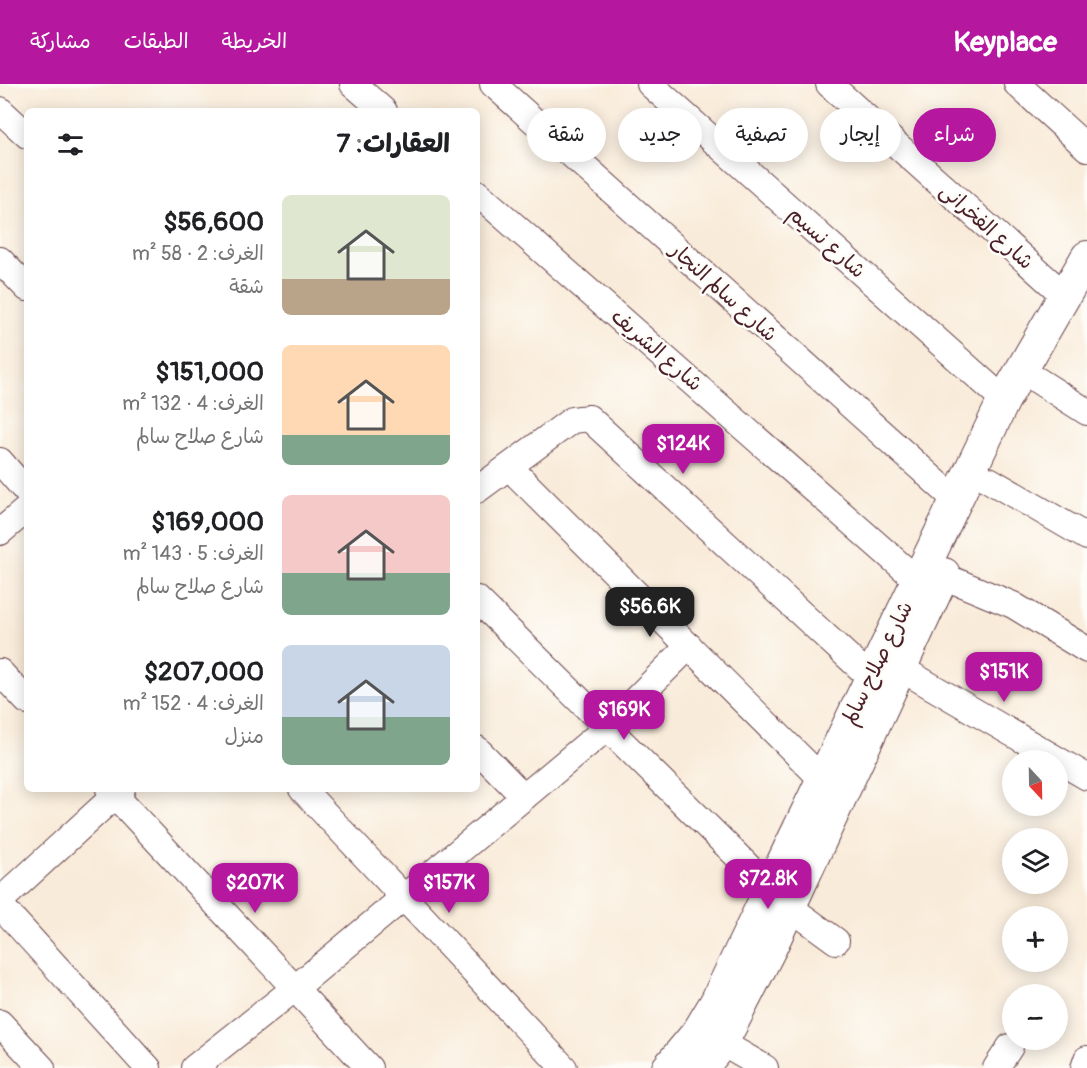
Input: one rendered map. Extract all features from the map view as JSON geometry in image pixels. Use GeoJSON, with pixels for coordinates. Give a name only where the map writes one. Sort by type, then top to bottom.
{"type":"FeatureCollection","features":[{"type":"Feature","properties":{"kind":"main road","name":"شارع صلاح سالم"},"geometry":{"type":"LineString","coordinates":[[779,897],[822,779],[870,677],[989,480],[1076,296],[1087,257]]}},
{"type":"Feature","properties":{"kind":"main road","name":"شارع صلاح سالم"},"geometry":{"type":"LineString","coordinates":[[702,1068],[722,1043],[758,942],[779,897],[900,668],[956,500],[1004,400],[1076,296]]}},
{"type":"Feature","properties":{"kind":"main road","name":"شارع صلاح سالم"},"geometry":{"type":"LineString","coordinates":[[668,1068],[698,1032],[758,942]]}},
{"type":"Feature","properties":{"kind":"street"},"geometry":{"type":"LineString","coordinates":[[353,84],[381,108]]}},
{"type":"Feature","properties":{"kind":"street","name":"شارع سالم النجار"},"geometry":{"type":"LineString","coordinates":[[493,84],[956,500]]}},
{"type":"Feature","properties":{"kind":"street","name":"شارع نسيم"},"geometry":{"type":"LineString","coordinates":[[650,84],[1004,400]]}},
{"type":"Feature","properties":{"kind":"street","name":"شارع الفخرانى"},"geometry":{"type":"LineString","coordinates":[[828,84],[1076,296]]}},
{"type":"Feature","properties":{"kind":"street"},"geometry":{"type":"LineString","coordinates":[[1017,84],[1087,148]]}},
{"type":"Feature","properties":{"kind":"street"},"geometry":{"type":"LineString","coordinates":[[0,110],[24,132]]}},
{"type":"Feature","properties":{"kind":"street","name":"شارع الشريف"},"geometry":{"type":"LineString","coordinates":[[480,196],[930,578],[1013,605],[1087,650]]}},
{"type":"Feature","properties":{"kind":"street"},"geometry":{"type":"LineString","coordinates":[[0,260],[24,285]]}},
{"type":"Feature","properties":{"kind":"street"},"geometry":{"type":"LineString","coordinates":[[1037,380],[1087,412]]}},
{"type":"Feature","properties":{"kind":"street"},"geometry":{"type":"LineString","coordinates":[[480,488],[572,420],[589,418],[870,677]]}},
{"type":"Feature","properties":{"kind":"street"},"geometry":{"type":"LineString","coordinates":[[0,461],[24,489]]}},
{"type":"Feature","properties":{"kind":"street"},"geometry":{"type":"LineString","coordinates":[[509,467],[822,779]]}},
{"type":"Feature","properties":{"kind":"street"},"geometry":{"type":"LineString","coordinates":[[989,480],[1087,537]]}},
{"type":"Feature","properties":{"kind":"street"},"geometry":{"type":"LineString","coordinates":[[0,532],[24,512]]}},
{"type":"Feature","properties":{"kind":"street"},"geometry":{"type":"LineString","coordinates":[[480,602],[609,726],[779,897],[836,941]]}},
{"type":"Feature","properties":{"kind":"street"},"geometry":{"type":"LineString","coordinates":[[194,1068],[294,989],[609,726],[689,646]]}},
{"type":"Feature","properties":{"kind":"street"},"geometry":{"type":"LineString","coordinates":[[900,668],[1087,777]]}},
{"type":"Feature","properties":{"kind":"street"},"geometry":{"type":"LineString","coordinates":[[0,672],[24,698]]}},
{"type":"Feature","properties":{"kind":"street"},"geometry":{"type":"LineString","coordinates":[[480,752],[524,797]]}},
{"type":"Feature","properties":{"kind":"street"},"geometry":{"type":"LineString","coordinates":[[0,901],[114,792]]}},
{"type":"Feature","properties":{"kind":"street"},"geometry":{"type":"LineString","coordinates":[[116,792],[294,989],[369,1068]]}},
{"type":"Feature","properties":{"kind":"street"},"geometry":{"type":"LineString","coordinates":[[305,792],[564,1068]]}},
{"type":"Feature","properties":{"kind":"street"},"geometry":{"type":"LineString","coordinates":[[0,905],[148,1068]]}},
{"type":"Feature","properties":{"kind":"street"},"geometry":{"type":"LineString","coordinates":[[0,1023],[42,1068]]}},
{"type":"Feature","properties":{"kind":"street"},"geometry":{"type":"LineString","coordinates":[[722,1043],[765,1068]]}},
{"type":"Feature","properties":{"kind":"street"},"geometry":{"type":"LineString","coordinates":[[1084,1068],[1087,1059]]}}]}
